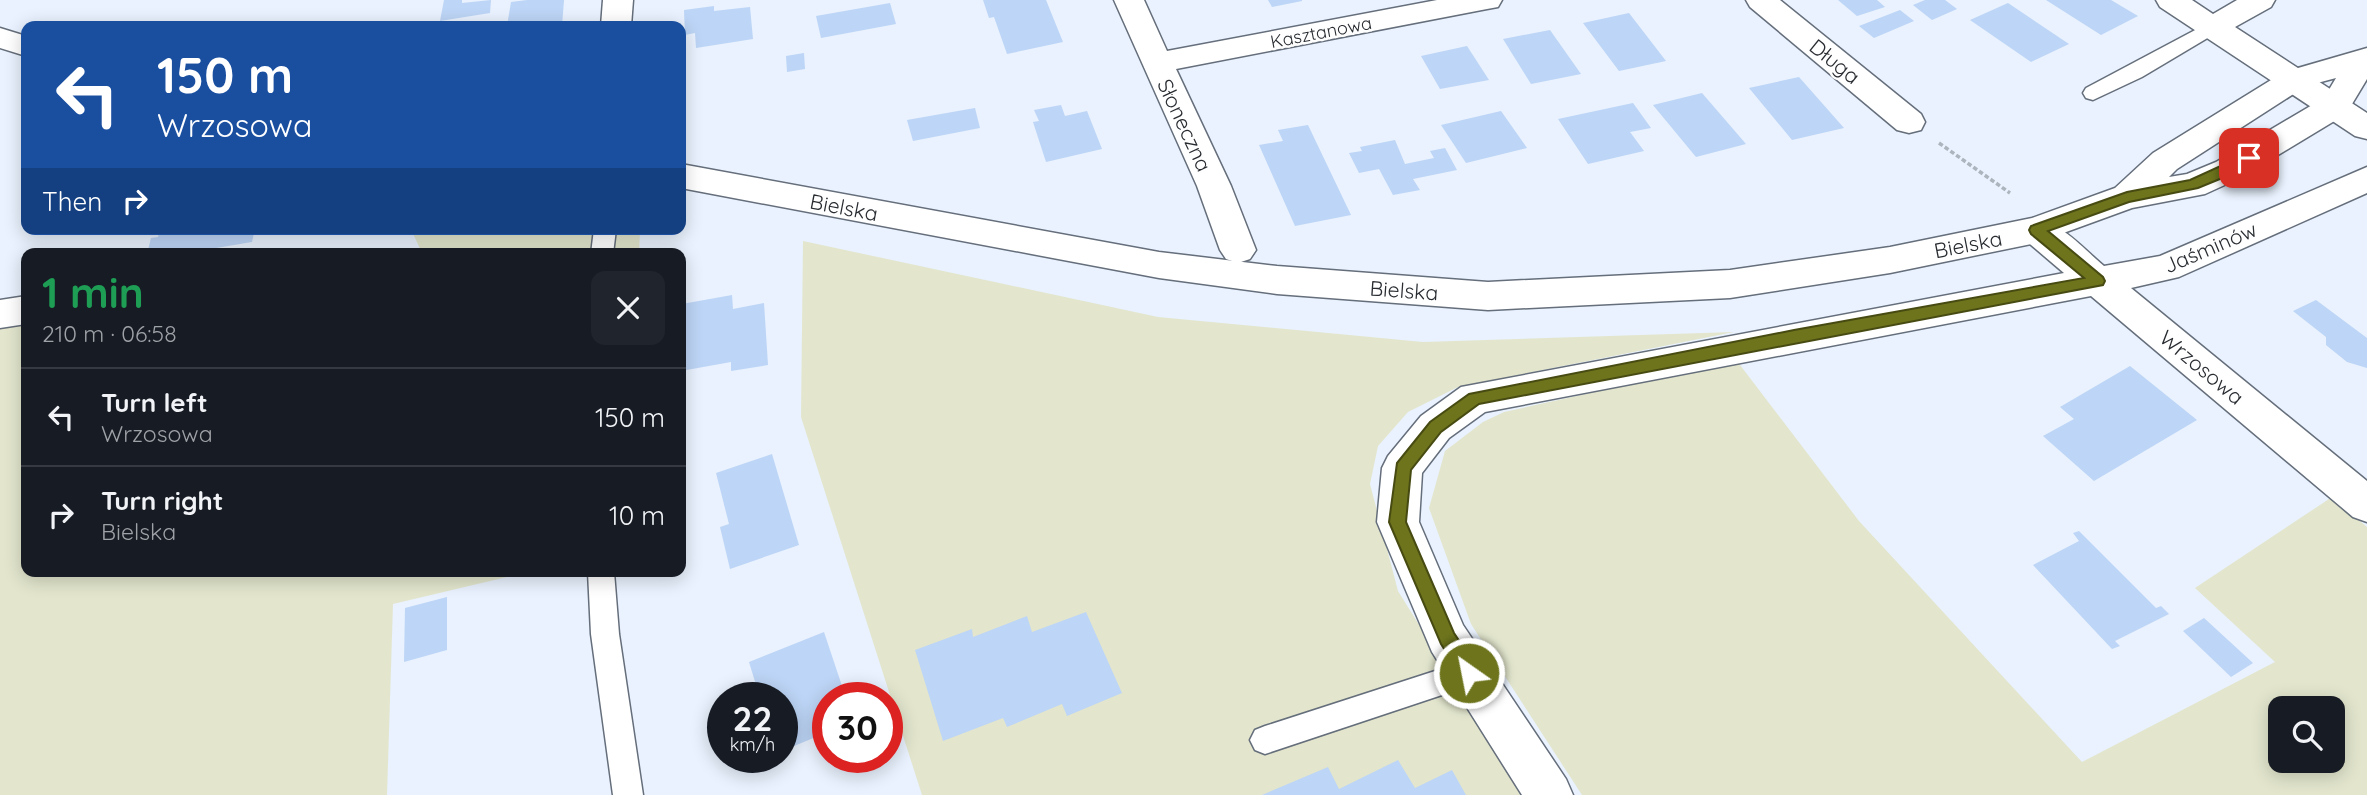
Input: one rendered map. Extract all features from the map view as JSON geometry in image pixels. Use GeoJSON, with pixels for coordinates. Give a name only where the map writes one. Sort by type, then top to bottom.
{"type":"FeatureCollection","features":[{"type":"Feature","properties":{"kind":"street"},"geometry":{"type":"LineString","coordinates":[[616,21],[618,0]]}},
{"type":"Feature","properties":{"kind":"street","name":"Słoneczna"},"geometry":{"type":"LineString","coordinates":[[1129,0],[1225,209],[1238,250]]}},
{"type":"Feature","properties":{"kind":"street","name":"Kasztanowa"},"geometry":{"type":"LineString","coordinates":[[1156,63],[1487,0]]}},
{"type":"Feature","properties":{"kind":"street","name":"Długa"},"geometry":{"type":"LineString","coordinates":[[1761,0],[1909,122]]}},
{"type":"Feature","properties":{"kind":"street"},"geometry":{"type":"LineString","coordinates":[[2171,0],[2367,128]]}},
{"type":"Feature","properties":{"kind":"street"},"geometry":{"type":"LineString","coordinates":[[2214,26],[2260,0]]}},
{"type":"Feature","properties":{"kind":"street"},"geometry":{"type":"LineString","coordinates":[[0,38],[21,44]]}},
{"type":"Feature","properties":{"kind":"street","name":"Bielska"},"geometry":{"type":"LineString","coordinates":[[2127,197],[2165,161],[2295,79],[2365,60]]}},
{"type":"Feature","properties":{"kind":"street","name":"Bielska"},"geometry":{"type":"LineString","coordinates":[[686,177],[1159,265],[1366,288],[1488,296],[1731,284],[1890,260],[2036,230],[2127,197],[2193,185],[2228,170],[2335,106],[2365,60]]}},
{"type":"Feature","properties":{"kind":"street","name":"Jaśminów"},"geometry":{"type":"LineString","coordinates":[[1549,795],[1447,638],[1398,522],[1402,468],[1435,427],[1475,398],[2166,268],[2367,179]]}},
{"type":"Feature","properties":{"kind":"street","name":"Wrzosowa"},"geometry":{"type":"LineString","coordinates":[[2036,230],[2367,505]]}},
{"type":"Feature","properties":{"kind":"street"},"geometry":{"type":"LineString","coordinates":[[0,314],[21,311]]}},
{"type":"Feature","properties":{"kind":"lane"},"geometry":{"type":"LineString","coordinates":[[2093,93],[2214,26]]}},
{"type":"Feature","properties":{"kind":"lane"},"geometry":{"type":"LineString","coordinates":[[601,577],[605,634],[628,795]]}},
{"type":"Feature","properties":{"kind":"lane"},"geometry":{"type":"LineString","coordinates":[[1265,740],[1469,673]]}},
{"type":"Feature","properties":{"kind":"path"},"geometry":{"type":"LineString","coordinates":[[1909,122],[2010,192]]}},
{"type":"Feature","properties":{"kind":"green space"},"geometry":{"type":"Polygon","coordinates":[[[414,235],[640,235],[639,248],[420,248],[414,235]]]}},
{"type":"Feature","properties":{"kind":"green space"},"geometry":{"type":"Polygon","coordinates":[[[803,241],[1158,317],[1423,342],[1734,332],[1458,387],[1408,412],[1378,446],[1370,484],[1398,591],[1525,795],[922,795],[903,736],[903,682],[886,682],[801,417],[803,241]]]}},
{"type":"Feature","properties":{"kind":"green space"},"geometry":{"type":"Polygon","coordinates":[[[21,324],[21,577],[507,577],[393,604],[387,795],[0,795],[0,328],[21,324]]]}},
{"type":"Feature","properties":{"kind":"green space"},"geometry":{"type":"Polygon","coordinates":[[[1737,361],[1859,521],[2082,762],[2275,662],[2195,588],[2332,497],[2367,527],[2367,795],[1582,795],[1471,624],[1429,508],[1445,451],[1483,422],[1504,412],[1737,361]]]}},
{"type":"Feature","properties":{"kind":"building"},"geometry":{"type":"Polygon","coordinates":[[[444,0],[462,0],[462,3],[491,0],[490,13],[440,21],[444,0]]]}},
{"type":"Feature","properties":{"kind":"building"},"geometry":{"type":"Polygon","coordinates":[[[564,0],[562,21],[508,21],[511,2],[564,0]]]}},
{"type":"Feature","properties":{"kind":"building"},"geometry":{"type":"Polygon","coordinates":[[[983,0],[1046,0],[1063,42],[1007,54],[994,17],[989,18],[983,0]]]}},
{"type":"Feature","properties":{"kind":"building"},"geometry":{"type":"Polygon","coordinates":[[[1268,0],[1302,0],[1302,1],[1272,7],[1268,0]]]}},
{"type":"Feature","properties":{"kind":"building"},"geometry":{"type":"Polygon","coordinates":[[[1838,0],[1877,0],[1885,7],[1857,16],[1838,0]]]}},
{"type":"Feature","properties":{"kind":"building"},"geometry":{"type":"Polygon","coordinates":[[[1925,0],[1945,0],[1957,9],[1932,20],[1913,5],[1925,0]]]}},
{"type":"Feature","properties":{"kind":"building"},"geometry":{"type":"Polygon","coordinates":[[[2046,0],[2111,0],[2138,16],[2101,35],[2046,0]]]}},
{"type":"Feature","properties":{"kind":"building"},"geometry":{"type":"Polygon","coordinates":[[[890,3],[896,24],[821,38],[816,16],[890,3]]]}},
{"type":"Feature","properties":{"kind":"building"},"geometry":{"type":"Polygon","coordinates":[[[2008,3],[2069,44],[2031,62],[1970,20],[2008,3]]]}},
{"type":"Feature","properties":{"kind":"building"},"geometry":{"type":"Polygon","coordinates":[[[714,6],[714,11],[750,7],[753,39],[696,48],[695,33],[686,35],[684,10],[714,6]]]}},
{"type":"Feature","properties":{"kind":"building"},"geometry":{"type":"Polygon","coordinates":[[[1900,10],[1914,21],[1874,38],[1859,26],[1900,10]]]}},
{"type":"Feature","properties":{"kind":"building"},"geometry":{"type":"Polygon","coordinates":[[[1629,13],[1666,61],[1619,71],[1583,23],[1629,13]]]}},
{"type":"Feature","properties":{"kind":"building"},"geometry":{"type":"Polygon","coordinates":[[[1550,30],[1581,74],[1531,84],[1503,39],[1550,30]]]}},
{"type":"Feature","properties":{"kind":"building"},"geometry":{"type":"Polygon","coordinates":[[[1467,46],[1489,80],[1440,89],[1421,56],[1467,46]]]}},
{"type":"Feature","properties":{"kind":"building"},"geometry":{"type":"Polygon","coordinates":[[[804,53],[805,69],[787,72],[786,56],[804,53]]]}},
{"type":"Feature","properties":{"kind":"building"},"geometry":{"type":"Polygon","coordinates":[[[1799,77],[1844,128],[1792,140],[1749,88],[1799,77]]]}},
{"type":"Feature","properties":{"kind":"building"},"geometry":{"type":"Polygon","coordinates":[[[1702,93],[1746,144],[1696,157],[1653,105],[1702,93]]]}},
{"type":"Feature","properties":{"kind":"building"},"geometry":{"type":"Polygon","coordinates":[[[1633,103],[1651,128],[1630,132],[1644,151],[1588,164],[1558,119],[1633,103]]]}},
{"type":"Feature","properties":{"kind":"building"},"geometry":{"type":"Polygon","coordinates":[[[1061,105],[1065,116],[1087,111],[1102,149],[1046,162],[1033,122],[1039,121],[1034,110],[1061,105]]]}},
{"type":"Feature","properties":{"kind":"building"},"geometry":{"type":"Polygon","coordinates":[[[975,108],[980,128],[913,141],[907,120],[975,108]]]}},
{"type":"Feature","properties":{"kind":"building"},"geometry":{"type":"Polygon","coordinates":[[[1501,111],[1527,148],[1466,163],[1441,125],[1501,111]]]}},
{"type":"Feature","properties":{"kind":"building"},"geometry":{"type":"Polygon","coordinates":[[[1308,125],[1351,215],[1295,226],[1259,145],[1283,141],[1278,130],[1308,125]]]}},
{"type":"Feature","properties":{"kind":"building"},"geometry":{"type":"Polygon","coordinates":[[[1395,140],[1405,164],[1434,158],[1430,151],[1445,148],[1457,170],[1413,179],[1420,190],[1393,195],[1379,169],[1359,173],[1349,153],[1362,151],[1360,147],[1395,140]]]}},
{"type":"Feature","properties":{"kind":"building"},"geometry":{"type":"Polygon","coordinates":[[[254,235],[252,242],[216,248],[148,248],[151,238],[254,235]]]}},
{"type":"Feature","properties":{"kind":"building"},"geometry":{"type":"Polygon","coordinates":[[[732,295],[733,309],[764,303],[768,365],[731,371],[731,362],[686,370],[686,303],[732,295]]]}},
{"type":"Feature","properties":{"kind":"building"},"geometry":{"type":"Polygon","coordinates":[[[2316,300],[2367,338],[2367,368],[2347,362],[2326,345],[2326,337],[2293,311],[2316,300]]]}},
{"type":"Feature","properties":{"kind":"building"},"geometry":{"type":"Polygon","coordinates":[[[2130,366],[2197,420],[2094,481],[2043,436],[2074,419],[2060,407],[2130,366]]]}},
{"type":"Feature","properties":{"kind":"building"},"geometry":{"type":"Polygon","coordinates":[[[772,454],[799,545],[730,569],[720,527],[729,524],[716,473],[772,454]]]}},
{"type":"Feature","properties":{"kind":"building"},"geometry":{"type":"Polygon","coordinates":[[[2079,531],[2156,608],[2161,606],[2169,614],[2115,641],[2120,646],[2112,649],[2033,565],[2079,541],[2073,533],[2079,531]]]}},
{"type":"Feature","properties":{"kind":"building"},"geometry":{"type":"Polygon","coordinates":[[[447,597],[447,650],[404,662],[405,608],[447,597]]]}},
{"type":"Feature","properties":{"kind":"building"},"geometry":{"type":"Polygon","coordinates":[[[1086,612],[1122,693],[1067,716],[1062,704],[1007,727],[1003,718],[943,741],[915,650],[972,629],[973,637],[1027,616],[1032,632],[1086,612]]]}},
{"type":"Feature","properties":{"kind":"building"},"geometry":{"type":"Polygon","coordinates":[[[2204,618],[2253,663],[2231,677],[2183,631],[2204,618]]]}},
{"type":"Feature","properties":{"kind":"building"},"geometry":{"type":"Polygon","coordinates":[[[824,632],[841,682],[812,682],[812,739],[798,744],[798,682],[755,682],[749,662],[824,632]]]}},
{"type":"Feature","properties":{"kind":"building"},"geometry":{"type":"Polygon","coordinates":[[[1398,760],[1415,788],[1452,770],[1466,795],[1262,795],[1328,767],[1339,789],[1398,760]]]}},
{"type":"Feature","properties":{"kind":"route"},"geometry":{"type":"LineString","coordinates":[[1469,673],[1447,638],[1398,522],[1402,468],[1435,427],[1475,398],[2098,281],[2036,230],[2127,197],[2193,185],[2249,158]]}}]}
